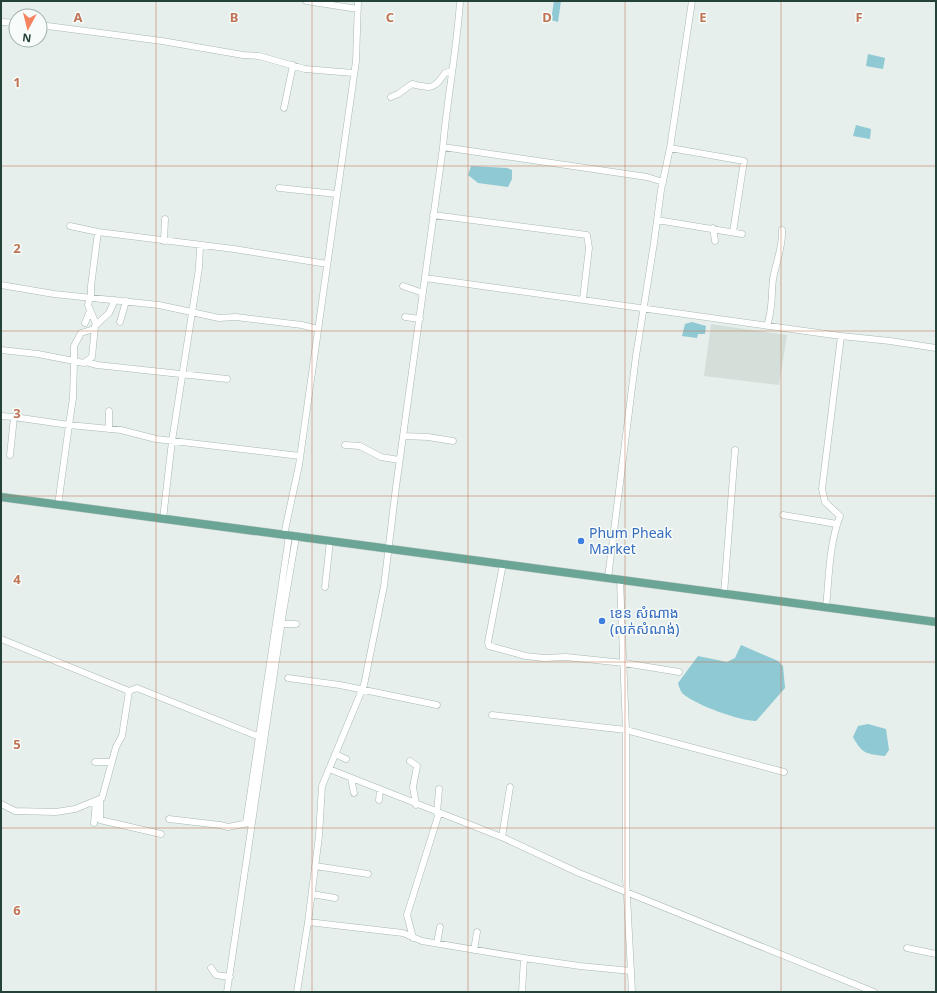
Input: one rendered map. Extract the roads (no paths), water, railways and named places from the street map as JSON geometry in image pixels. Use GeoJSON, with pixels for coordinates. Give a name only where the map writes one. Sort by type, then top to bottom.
{"type":"FeatureCollection","features":[{"type":"Feature","properties":{"kind":"main road"},"geometry":{"type":"LineString","coordinates":[[1,497],[936,622]]}},
{"type":"Feature","properties":{"kind":"street"},"geometry":{"type":"LineString","coordinates":[[306,1],[358,9]]}},
{"type":"Feature","properties":{"kind":"street"},"geometry":{"type":"LineString","coordinates":[[262,738],[317,329],[353,73],[356,61],[358,1]]}},
{"type":"Feature","properties":{"kind":"street"},"geometry":{"type":"LineString","coordinates":[[297,992],[312,894],[321,793],[324,778],[367,677],[384,586],[399,460],[443,147],[460,1]]}},
{"type":"Feature","properties":{"kind":"street"},"geometry":{"type":"LineString","coordinates":[[608,578],[636,356],[692,1]]}},
{"type":"Feature","properties":{"kind":"street"},"geometry":{"type":"LineString","coordinates":[[3,22],[8,22]]}},
{"type":"Feature","properties":{"kind":"street"},"geometry":{"type":"LineString","coordinates":[[48,26],[162,41],[243,56],[259,56],[305,69],[353,73]]}},
{"type":"Feature","properties":{"kind":"street"},"geometry":{"type":"LineString","coordinates":[[284,108],[293,65]]}},
{"type":"Feature","properties":{"kind":"street"},"geometry":{"type":"LineString","coordinates":[[391,97],[412,84],[432,88],[436,86],[445,73],[452,71]]}},
{"type":"Feature","properties":{"kind":"street"},"geometry":{"type":"LineString","coordinates":[[443,147],[647,177],[663,182]]}},
{"type":"Feature","properties":{"kind":"street"},"geometry":{"type":"LineString","coordinates":[[670,148],[744,161],[733,232]]}},
{"type":"Feature","properties":{"kind":"street"},"geometry":{"type":"LineString","coordinates":[[279,188],[337,194]]}},
{"type":"Feature","properties":{"kind":"street"},"geometry":{"type":"LineString","coordinates":[[433,215],[587,235],[589,248],[583,299]]}},
{"type":"Feature","properties":{"kind":"street"},"geometry":{"type":"LineString","coordinates":[[164,241],[165,219]]}},
{"type":"Feature","properties":{"kind":"street"},"geometry":{"type":"LineString","coordinates":[[657,220],[713,228],[742,234]]}},
{"type":"Feature","properties":{"kind":"street"},"geometry":{"type":"LineString","coordinates":[[70,226],[98,232],[200,246],[234,249],[327,264]]}},
{"type":"Feature","properties":{"kind":"street"},"geometry":{"type":"LineString","coordinates":[[713,228],[715,241]]}},
{"type":"Feature","properties":{"kind":"street"},"geometry":{"type":"LineString","coordinates":[[767,326],[772,310],[773,280],[783,243],[782,230]]}},
{"type":"Feature","properties":{"kind":"street"},"geometry":{"type":"LineString","coordinates":[[86,362],[92,357],[95,327],[88,305],[98,232]]}},
{"type":"Feature","properties":{"kind":"street"},"geometry":{"type":"LineString","coordinates":[[163,519],[172,440],[183,374],[191,311],[199,268],[200,246]]}},
{"type":"Feature","properties":{"kind":"street"},"geometry":{"type":"LineString","coordinates":[[425,278],[936,348]]}},
{"type":"Feature","properties":{"kind":"street"},"geometry":{"type":"LineString","coordinates":[[1,285],[126,301],[191,311],[206,316],[236,317],[302,325],[317,329]]}},
{"type":"Feature","properties":{"kind":"street"},"geometry":{"type":"LineString","coordinates":[[403,286],[423,293]]}},
{"type":"Feature","properties":{"kind":"street"},"geometry":{"type":"LineString","coordinates":[[58,505],[73,398],[74,346],[81,333],[95,327],[109,313],[115,300]]}},
{"type":"Feature","properties":{"kind":"street"},"geometry":{"type":"LineString","coordinates":[[120,322],[126,301]]}},
{"type":"Feature","properties":{"kind":"street"},"geometry":{"type":"LineString","coordinates":[[85,322],[90,311]]}},
{"type":"Feature","properties":{"kind":"street"},"geometry":{"type":"LineString","coordinates":[[405,317],[420,319]]}},
{"type":"Feature","properties":{"kind":"street"},"geometry":{"type":"LineString","coordinates":[[826,608],[830,562],[837,524],[840,516],[825,502],[822,489],[841,336]]}},
{"type":"Feature","properties":{"kind":"street"},"geometry":{"type":"LineString","coordinates":[[1,350],[38,354],[74,362],[86,362],[98,365],[227,378]]}},
{"type":"Feature","properties":{"kind":"street"},"geometry":{"type":"LineString","coordinates":[[109,410],[109,429]]}},
{"type":"Feature","properties":{"kind":"street"},"geometry":{"type":"LineString","coordinates":[[1,416],[120,430],[144,437],[300,456]]}},
{"type":"Feature","properties":{"kind":"street"},"geometry":{"type":"LineString","coordinates":[[10,455],[14,418]]}},
{"type":"Feature","properties":{"kind":"street"},"geometry":{"type":"LineString","coordinates":[[403,436],[428,437],[453,441]]}},
{"type":"Feature","properties":{"kind":"street"},"geometry":{"type":"LineString","coordinates":[[345,445],[360,446],[381,457],[399,460]]}},
{"type":"Feature","properties":{"kind":"street"},"geometry":{"type":"LineString","coordinates":[[724,594],[735,450]]}},
{"type":"Feature","properties":{"kind":"street"},"geometry":{"type":"LineString","coordinates":[[783,514],[837,524]]}},
{"type":"Feature","properties":{"kind":"street"},"geometry":{"type":"LineString","coordinates":[[227,992],[227,976],[249,823],[281,624],[290,536]]}},
{"type":"Feature","properties":{"kind":"street"},"geometry":{"type":"LineString","coordinates":[[326,588],[330,541]]}},
{"type":"Feature","properties":{"kind":"street"},"geometry":{"type":"LineString","coordinates":[[503,564],[488,642],[489,646],[526,656],[544,658],[566,657],[624,663],[679,672]]}},
{"type":"Feature","properties":{"kind":"street"},"geometry":{"type":"LineString","coordinates":[[620,580],[626,730],[628,892],[632,992]]}},
{"type":"Feature","properties":{"kind":"street"},"geometry":{"type":"LineString","coordinates":[[281,624],[296,624]]}},
{"type":"Feature","properties":{"kind":"street"},"geometry":{"type":"LineString","coordinates":[[1,639],[129,691],[137,688],[262,738]]}},
{"type":"Feature","properties":{"kind":"street"},"geometry":{"type":"LineString","coordinates":[[288,678],[340,684],[361,690],[437,705]]}},
{"type":"Feature","properties":{"kind":"street"},"geometry":{"type":"LineString","coordinates":[[1,804],[15,811],[56,812],[68,811],[98,800],[103,796],[112,762],[122,736],[129,691]]}},
{"type":"Feature","properties":{"kind":"street"},"geometry":{"type":"LineString","coordinates":[[492,715],[626,730],[784,772]]}},
{"type":"Feature","properties":{"kind":"street"},"geometry":{"type":"LineString","coordinates":[[335,754],[346,759]]}},
{"type":"Feature","properties":{"kind":"street"},"geometry":{"type":"LineString","coordinates":[[410,761],[417,766],[413,787],[416,805]]}},
{"type":"Feature","properties":{"kind":"street"},"geometry":{"type":"LineString","coordinates":[[95,762],[112,762]]}},
{"type":"Feature","properties":{"kind":"street"},"geometry":{"type":"LineString","coordinates":[[329,769],[416,805],[502,837],[579,873],[874,992]]}},
{"type":"Feature","properties":{"kind":"street"},"geometry":{"type":"LineString","coordinates":[[351,778],[354,793]]}},
{"type":"Feature","properties":{"kind":"street"},"geometry":{"type":"LineString","coordinates":[[502,837],[510,787]]}},
{"type":"Feature","properties":{"kind":"street"},"geometry":{"type":"LineString","coordinates":[[413,938],[407,916],[438,813],[439,789]]}},
{"type":"Feature","properties":{"kind":"street"},"geometry":{"type":"LineString","coordinates":[[379,800],[380,790]]}},
{"type":"Feature","properties":{"kind":"street"},"geometry":{"type":"LineString","coordinates":[[94,823],[98,800]]}},
{"type":"Feature","properties":{"kind":"street"},"geometry":{"type":"LineString","coordinates":[[98,800],[100,820],[161,834]]}},
{"type":"Feature","properties":{"kind":"street"},"geometry":{"type":"LineString","coordinates":[[169,819],[228,827],[249,823]]}},
{"type":"Feature","properties":{"kind":"street"},"geometry":{"type":"LineString","coordinates":[[315,866],[368,874]]}},
{"type":"Feature","properties":{"kind":"street"},"geometry":{"type":"LineString","coordinates":[[312,894],[335,898]]}},
{"type":"Feature","properties":{"kind":"street"},"geometry":{"type":"LineString","coordinates":[[308,922],[396,932],[413,938],[437,943],[524,958],[580,966],[632,971]]}},
{"type":"Feature","properties":{"kind":"street"},"geometry":{"type":"LineString","coordinates":[[437,943],[440,927]]}},
{"type":"Feature","properties":{"kind":"street"},"geometry":{"type":"LineString","coordinates":[[474,950],[477,932]]}},
{"type":"Feature","properties":{"kind":"street"},"geometry":{"type":"LineString","coordinates":[[907,948],[936,954]]}},
{"type":"Feature","properties":{"kind":"street"},"geometry":{"type":"LineString","coordinates":[[522,992],[524,958]]}},
{"type":"Feature","properties":{"kind":"street"},"geometry":{"type":"LineString","coordinates":[[211,968],[216,975],[227,976]]}},
{"type":"Feature","properties":{"kind":"water"},"geometry":{"type":"Polygon","coordinates":[[[554,1],[561,1],[558,22],[551,20],[554,1]]]}},
{"type":"Feature","properties":{"kind":"water"},"geometry":{"type":"Polygon","coordinates":[[[868,54],[885,58],[883,69],[866,66],[868,54]]]}},
{"type":"Feature","properties":{"kind":"water"},"geometry":{"type":"Polygon","coordinates":[[[856,125],[871,129],[870,139],[853,136],[856,125]]]}},
{"type":"Feature","properties":{"kind":"water"},"geometry":{"type":"Polygon","coordinates":[[[471,166],[507,168],[512,170],[512,179],[508,187],[478,183],[468,175],[471,166]]]}},
{"type":"Feature","properties":{"kind":"water"},"geometry":{"type":"Polygon","coordinates":[[[692,322],[706,326],[705,334],[698,334],[697,338],[682,336],[685,324],[692,322]]]}},
{"type":"Feature","properties":{"kind":"water"},"geometry":{"type":"Polygon","coordinates":[[[741,645],[778,661],[783,666],[785,688],[756,721],[729,715],[698,703],[683,694],[678,683],[698,656],[727,662],[735,658],[741,645]]]}},
{"type":"Feature","properties":{"kind":"water"},"geometry":{"type":"Polygon","coordinates":[[[868,724],[886,729],[889,750],[885,756],[869,754],[862,750],[853,737],[858,726],[868,724]]]}},
{"type":"Feature","properties":{"kind":"place","name":"Phum Pheak Market"},"geometry":{"type":"Point","coordinates":[581,541]}},
{"type":"Feature","properties":{"kind":"place","name":"ខេន សំណាង (លក់សំណង់)"},"geometry":{"type":"Point","coordinates":[602,621]}}]}
